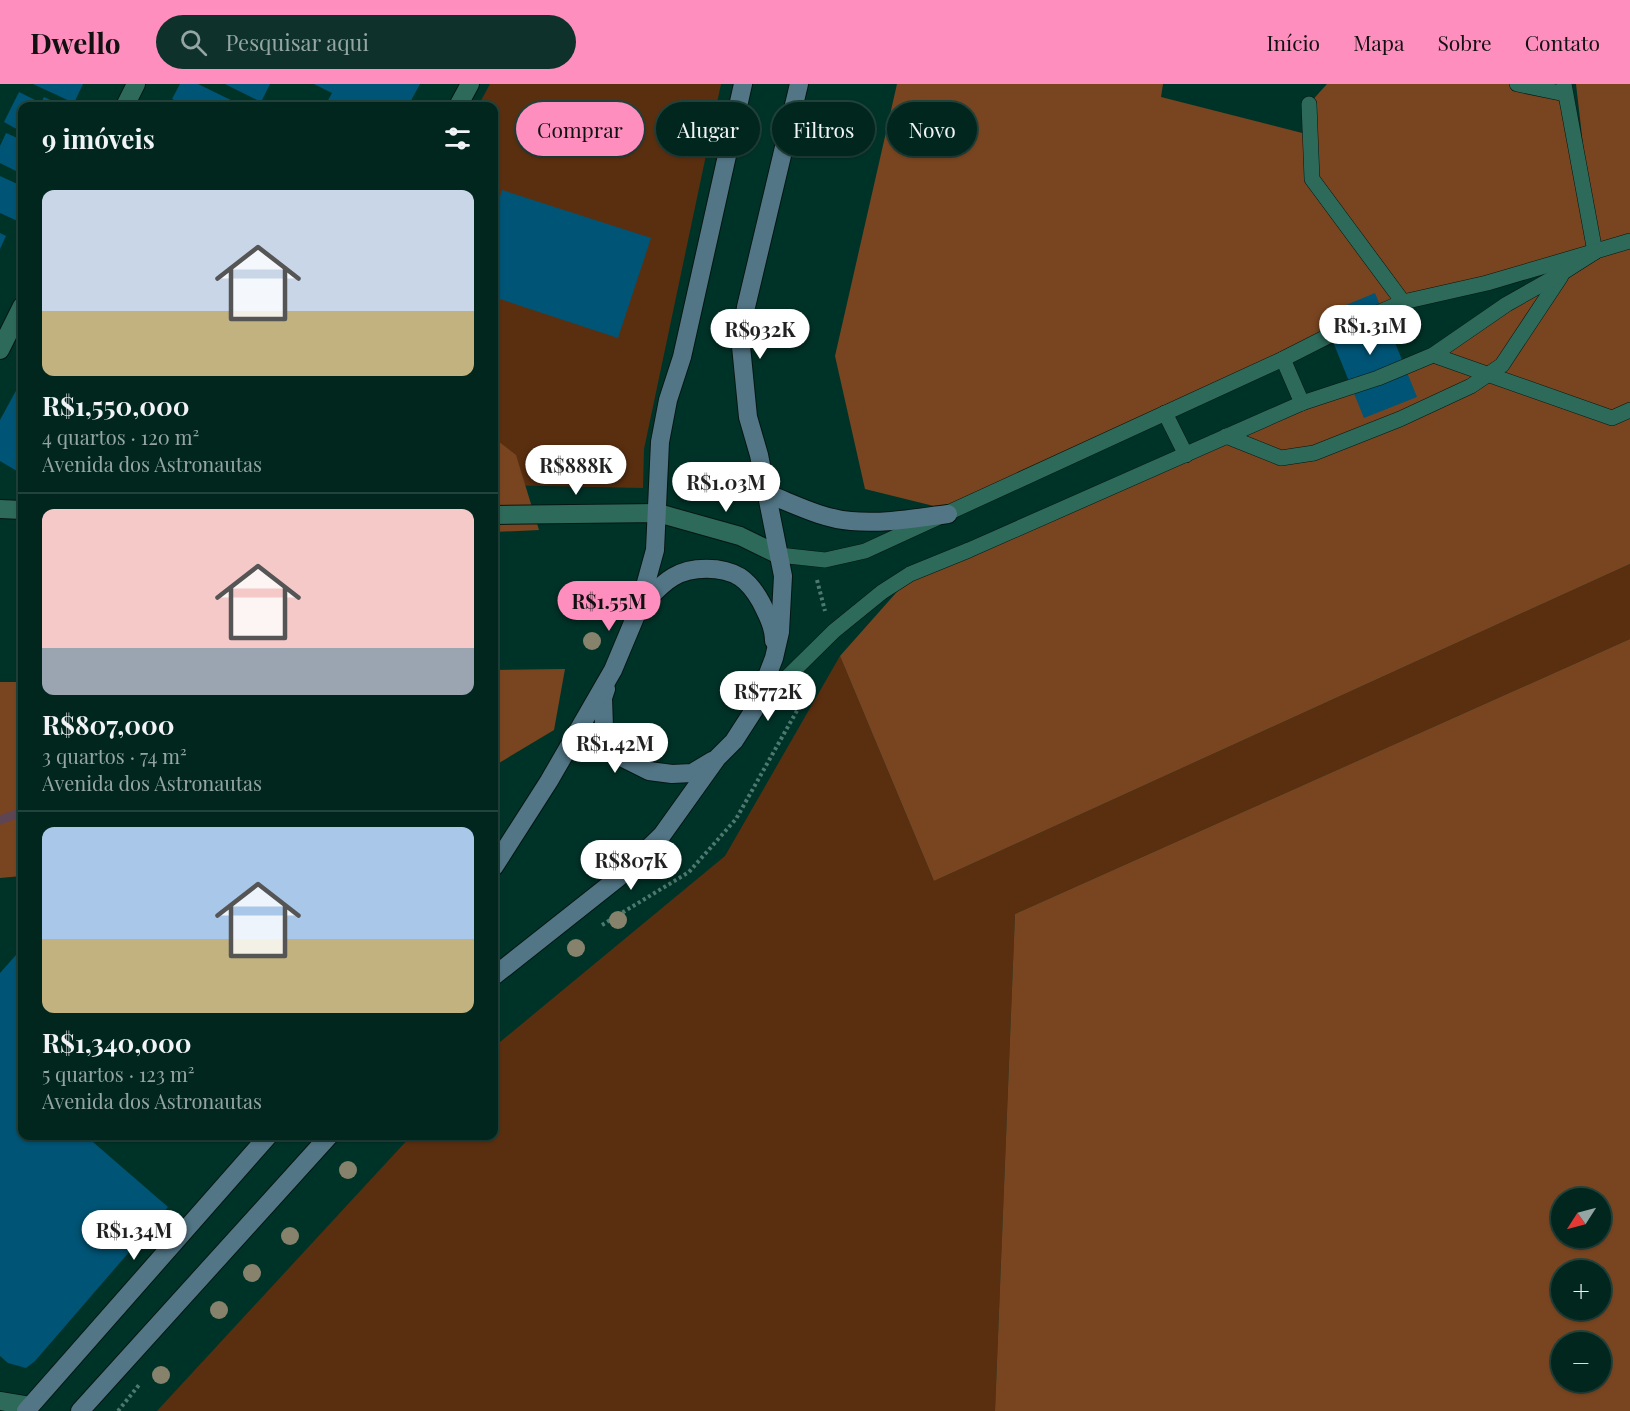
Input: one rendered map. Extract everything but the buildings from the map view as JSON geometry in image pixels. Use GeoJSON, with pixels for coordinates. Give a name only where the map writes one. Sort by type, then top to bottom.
{"type":"FeatureCollection","features":[{"type":"Feature","properties":{"kind":"main road"},"geometry":{"type":"LineString","coordinates":[[717,758],[692,773],[672,774],[649,771],[623,758],[604,727],[603,698],[639,608],[655,550],[660,442],[668,400],[682,357],[743,84]]}},
{"type":"Feature","properties":{"kind":"main road"},"geometry":{"type":"LineString","coordinates":[[498,973],[618,879],[663,835],[717,758],[734,741],[754,710],[774,657],[780,632],[783,576],[768,494],[748,417],[741,346],[746,307],[799,84]]}},
{"type":"Feature","properties":{"kind":"main road"},"geometry":{"type":"LineString","coordinates":[[768,494],[816,513],[849,521],[886,522],[948,514]]}},
{"type":"Feature","properties":{"kind":"main road"},"geometry":{"type":"LineString","coordinates":[[639,608],[656,590],[674,576],[696,569],[718,570],[740,577],[755,592],[767,613],[774,634],[774,657]]}},
{"type":"Feature","properties":{"kind":"main road"},"geometry":{"type":"LineString","coordinates":[[498,861],[549,781],[613,670]]}},
{"type":"Feature","properties":{"kind":"main road"},"geometry":{"type":"LineString","coordinates":[[28,1409],[264,1140]]}},
{"type":"Feature","properties":{"kind":"main road"},"geometry":{"type":"LineString","coordinates":[[80,1411],[325,1140]]}},
{"type":"Feature","properties":{"kind":"street"},"geometry":{"type":"LineString","coordinates":[[127,102],[136,84]]}},
{"type":"Feature","properties":{"kind":"street"},"geometry":{"type":"LineString","coordinates":[[460,102],[470,84]]}},
{"type":"Feature","properties":{"kind":"street"},"geometry":{"type":"LineString","coordinates":[[0,350],[18,314]]}},
{"type":"Feature","properties":{"kind":"street"},"geometry":{"type":"LineString","coordinates":[[0,509],[18,510]]}},
{"type":"Feature","properties":{"kind":"street"},"geometry":{"type":"LineString","coordinates":[[498,514],[658,513],[740,536],[779,555]]}},
{"type":"Feature","properties":{"kind":"street"},"geometry":{"type":"LineString","coordinates":[[0,1401],[28,1409]]}},
{"type":"Feature","properties":{"kind":"lane"},"geometry":{"type":"LineString","coordinates":[[1517,84],[1564,89],[1595,252]]}},
{"type":"Feature","properties":{"kind":"lane"},"geometry":{"type":"LineString","coordinates":[[1309,104],[1312,179],[1403,302]]}},
{"type":"Feature","properties":{"kind":"lane"},"geometry":{"type":"LineString","coordinates":[[779,555],[825,560],[865,552],[1403,302],[1487,283],[1630,241]]}},
{"type":"Feature","properties":{"kind":"lane"},"geometry":{"type":"LineString","coordinates":[[754,710],[834,631],[882,592],[910,574],[1302,403],[1378,378],[1433,356],[1507,304],[1595,252]]}},
{"type":"Feature","properties":{"kind":"lane"},"geometry":{"type":"LineString","coordinates":[[1226,436],[1281,458],[1314,453],[1400,419],[1471,386],[1502,365],[1562,273]]}},
{"type":"Feature","properties":{"kind":"lane"},"geometry":{"type":"LineString","coordinates":[[1433,356],[1612,418],[1630,410]]}},
{"type":"Feature","properties":{"kind":"lane"},"geometry":{"type":"LineString","coordinates":[[1283,359],[1302,403]]}},
{"type":"Feature","properties":{"kind":"lane"},"geometry":{"type":"LineString","coordinates":[[1165,413],[1186,455]]}},
{"type":"Feature","properties":{"kind":"shaded area"},"geometry":{"type":"Polygon","coordinates":[[[490,84],[721,84],[717,102],[656,102],[656,156],[706,156],[644,449],[643,488],[498,485],[498,102],[480,102],[490,84]]]}},
{"type":"Feature","properties":{"kind":"shaded area"},"geometry":{"type":"Polygon","coordinates":[[[897,84],[1163,84],[1161,97],[1310,135],[1309,104],[1327,84],[1570,84],[1594,240],[1576,84],[1630,84],[1630,564],[934,881],[840,656],[911,576],[1433,355],[1593,253],[1403,302],[950,510],[865,489],[835,356],[887,128],[887,156],[977,156],[977,102],[893,102],[897,84]]]}},
{"type":"Feature","properties":{"kind":"shaded area"},"geometry":{"type":"Polygon","coordinates":[[[498,441],[516,455],[539,530],[498,532],[498,441]]]}},
{"type":"Feature","properties":{"kind":"shaded area"},"geometry":{"type":"Polygon","coordinates":[[[1630,564],[1630,639],[1015,914],[995,1411],[157,1411],[407,1140],[498,1140],[498,1044],[725,856],[840,656],[934,881],[1630,564]]]}},
{"type":"Feature","properties":{"kind":"shaded area"},"geometry":{"type":"Polygon","coordinates":[[[1630,639],[1630,1411],[995,1411],[1015,914],[1630,639]]]}},
{"type":"Feature","properties":{"kind":"shaded area"},"geometry":{"type":"Polygon","coordinates":[[[565,669],[554,730],[498,764],[498,670],[565,669]]]}},
{"type":"Feature","properties":{"kind":"shaded area"},"geometry":{"type":"Polygon","coordinates":[[[0,682],[18,682],[18,876],[0,878],[0,682]]]}},
{"type":"Feature","properties":{"kind":"waterway"},"geometry":{"type":"LineString","coordinates":[[0,820],[18,813]]}}]}
